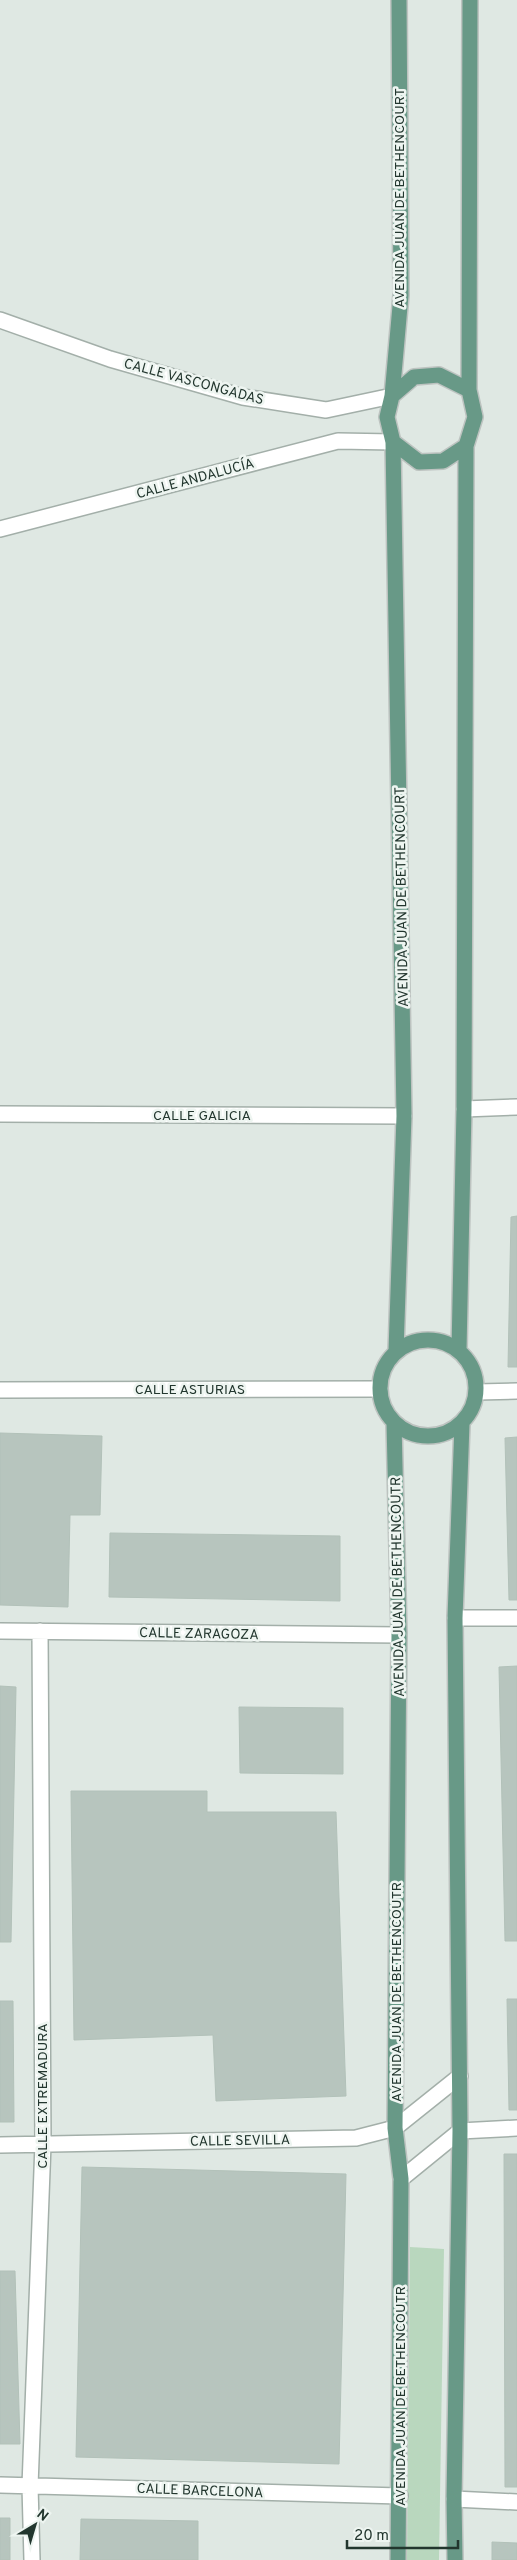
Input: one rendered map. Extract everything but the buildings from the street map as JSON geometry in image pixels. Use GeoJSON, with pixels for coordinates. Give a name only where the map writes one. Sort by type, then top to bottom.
{"type":"FeatureCollection","features":[{"type":"Feature","properties":{"kind":"main road","name":"AVENIDA JUAN DE BETHENCOURT"},"geometry":{"type":"LineString","coordinates":[[392,396],[401,295],[399,0]]}},
{"type":"Feature","properties":{"kind":"main road"},"geometry":{"type":"LineString","coordinates":[[459,1350],[464,1109],[466,446],[475,417],[469,390],[470,0]]}},
{"type":"Feature","properties":{"kind":"main road"},"geometry":{"type":"LineString","coordinates":[[466,446],[443,461],[419,462],[393,442],[387,417],[392,396],[414,377],[439,375],[469,390]]}},
{"type":"Feature","properties":{"kind":"main road","name":"AVENIDA JUAN DE BETHENCOURT"},"geometry":{"type":"LineString","coordinates":[[393,442],[404,1116],[396,1351]]}},
{"type":"Feature","properties":{"kind":"main road"},"geometry":{"type":"LineString","coordinates":[[431,1340],[439,1340],[459,1350],[473,1368],[477,1392],[473,1410],[462,1424],[440,1436],[416,1435],[394,1423],[383,1408],[380,1389],[383,1369],[396,1351],[416,1341],[431,1340]]}},
{"type":"Feature","properties":{"kind":"main road","name":"AVENIDA JUAN DE BETHENCOUTR"},"geometry":{"type":"LineString","coordinates":[[394,1423],[399,1635],[395,2128],[401,2179],[398,2560]]}},
{"type":"Feature","properties":{"kind":"main road"},"geometry":{"type":"LineString","coordinates":[[455,2560],[454,2499],[460,2076],[455,1618],[462,1424]]}},
{"type":"Feature","properties":{"kind":"street","name":"CALLE VASCONGADAS"},"geometry":{"type":"LineString","coordinates":[[0,320],[110,359],[243,397],[326,410],[392,396]]}},
{"type":"Feature","properties":{"kind":"street","name":"CALLE ANDALUCÍA"},"geometry":{"type":"LineString","coordinates":[[0,529],[338,441],[393,442]]}},
{"type":"Feature","properties":{"kind":"street"},"geometry":{"type":"LineString","coordinates":[[464,1109],[517,1107]]}},
{"type":"Feature","properties":{"kind":"street","name":"CALLE GALICIA"},"geometry":{"type":"LineString","coordinates":[[0,1114],[404,1116]]}},
{"type":"Feature","properties":{"kind":"street","name":"CALLE ASTURIAS"},"geometry":{"type":"LineString","coordinates":[[0,1390],[380,1389]]}},
{"type":"Feature","properties":{"kind":"street"},"geometry":{"type":"LineString","coordinates":[[477,1392],[517,1392]]}},
{"type":"Feature","properties":{"kind":"street"},"geometry":{"type":"LineString","coordinates":[[455,1618],[517,1618]]}},
{"type":"Feature","properties":{"kind":"street","name":"CALLE ZARAGOZA"},"geometry":{"type":"LineString","coordinates":[[0,1631],[399,1635]]}},
{"type":"Feature","properties":{"kind":"street","name":"CALLE EXTREMADURA"},"geometry":{"type":"LineString","coordinates":[[32,2560],[30,2486],[43,2144],[40,1631]]}},
{"type":"Feature","properties":{"kind":"street","name":"CALLE SEVILLA"},"geometry":{"type":"LineString","coordinates":[[0,2145],[356,2138],[395,2128],[460,2076]]}},
{"type":"Feature","properties":{"kind":"street"},"geometry":{"type":"LineString","coordinates":[[401,2179],[460,2131],[517,2128]]}},
{"type":"Feature","properties":{"kind":"street","name":"CALLE BARCELONA"},"geometry":{"type":"LineString","coordinates":[[0,2485],[400,2496]]}},
{"type":"Feature","properties":{"kind":"street"},"geometry":{"type":"LineString","coordinates":[[454,2499],[517,2502]]}},
{"type":"Feature","properties":{"kind":"green space"},"geometry":{"type":"Polygon","coordinates":[[[410,2247],[444,2249],[439,2560],[407,2560],[410,2247]]]}}]}
